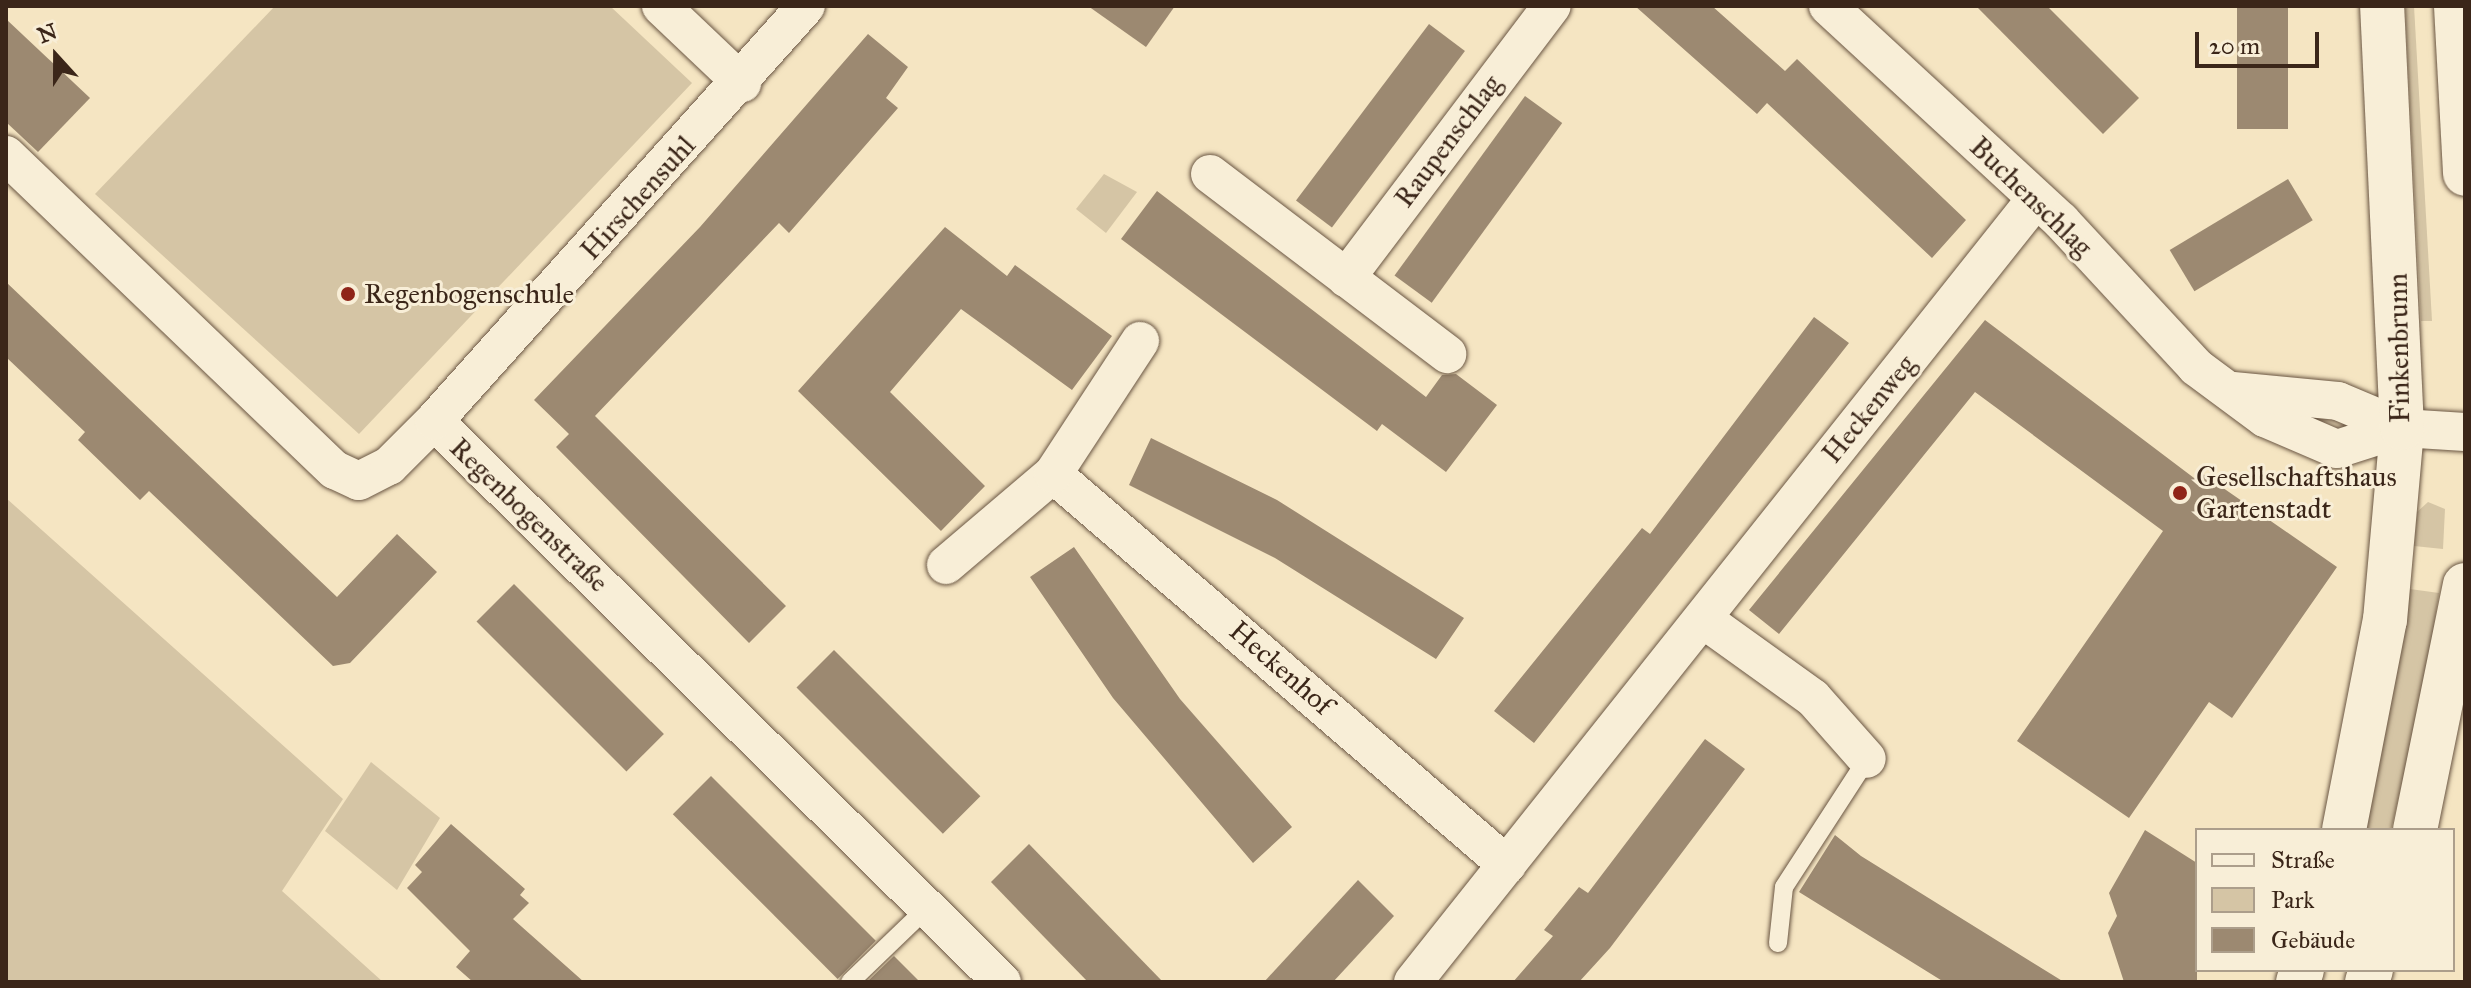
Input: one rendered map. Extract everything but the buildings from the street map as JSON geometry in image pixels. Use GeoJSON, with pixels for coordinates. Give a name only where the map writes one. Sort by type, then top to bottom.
{"type":"FeatureCollection","features":[{"type":"Feature","properties":{"kind":"main road","name":"Finkenbrunn"},"geometry":{"type":"LineString","coordinates":[[2344,828],[2385,620],[2402,428],[2382,6]]}},
{"type":"Feature","properties":{"kind":"main road"},"geometry":{"type":"LineString","coordinates":[[2456,6],[2465,174]]}},
{"type":"Feature","properties":{"kind":"main road"},"geometry":{"type":"LineString","coordinates":[[2415,828],[2465,585]]}},
{"type":"Feature","properties":{"kind":"street"},"geometry":{"type":"LineString","coordinates":[[661,6],[742,83]]}},
{"type":"Feature","properties":{"kind":"street","name":"Hirschensuhl"},"geometry":{"type":"LineString","coordinates":[[434,421],[742,83],[806,6]]}},
{"type":"Feature","properties":{"kind":"street","name":"Raupenschlag"},"geometry":{"type":"LineString","coordinates":[[1346,278],[1552,6]]}},
{"type":"Feature","properties":{"kind":"street","name":"Buchenschlag"},"geometry":{"type":"LineString","coordinates":[[1828,6],[2035,200],[2196,367],[2301,439],[2337,449],[2402,428],[2465,432]]}},
{"type":"Feature","properties":{"kind":"street","name":"Regenbogenstraße"},"geometry":{"type":"LineString","coordinates":[[6,155],[335,470],[359,481],[389,466],[434,421],[929,906],[1002,982]]}},
{"type":"Feature","properties":{"kind":"street"},"geometry":{"type":"LineString","coordinates":[[1210,174],[1447,354]]}},
{"type":"Feature","properties":{"kind":"street","name":"Heckenweg"},"geometry":{"type":"LineString","coordinates":[[1413,982],[2035,200]]}},
{"type":"Feature","properties":{"kind":"street"},"geometry":{"type":"LineString","coordinates":[[946,565],[1053,474],[1140,341]]}},
{"type":"Feature","properties":{"kind":"street","name":"Heckenhof"},"geometry":{"type":"LineString","coordinates":[[1053,474],[1507,865]]}},
{"type":"Feature","properties":{"kind":"street"},"geometry":{"type":"LineString","coordinates":[[1703,619],[1813,698],[1867,759]]}},
{"type":"Feature","properties":{"kind":"lane"},"geometry":{"type":"LineString","coordinates":[[1778,943],[1784,887],[1867,759]]}},
{"type":"Feature","properties":{"kind":"lane"},"geometry":{"type":"LineString","coordinates":[[850,982],[929,906]]}},
{"type":"Feature","properties":{"kind":"green space","name":"Regenbogenschule"},"geometry":{"type":"Polygon","coordinates":[[[275,6],[610,6],[692,83],[359,434],[95,194],[275,6]]]}},
{"type":"Feature","properties":{"kind":"green space"},"geometry":{"type":"Polygon","coordinates":[[[2405,6],[2414,6],[2432,321],[2421,321],[2405,6]]]}},
{"type":"Feature","properties":{"kind":"green space"},"geometry":{"type":"Polygon","coordinates":[[[1104,174],[1137,192],[1106,233],[1076,209],[1104,174]]]}},
{"type":"Feature","properties":{"kind":"green space"},"geometry":{"type":"Polygon","coordinates":[[[6,498],[343,799],[282,891],[383,982],[6,982],[6,498]]]}},
{"type":"Feature","properties":{"kind":"green space"},"geometry":{"type":"Polygon","coordinates":[[[2428,502],[2445,509],[2443,549],[2414,546],[2417,512],[2428,502]]]}},
{"type":"Feature","properties":{"kind":"green space"},"geometry":{"type":"Polygon","coordinates":[[[2410,589],[2439,593],[2426,679],[2391,828],[2365,828],[2410,589]]]}},
{"type":"Feature","properties":{"kind":"green space"},"geometry":{"type":"Polygon","coordinates":[[[371,762],[440,818],[397,890],[325,831],[371,762]]]}},
{"type":"Feature","properties":{"kind":"place","name":"Regenbogenschule"},"geometry":{"type":"Point","coordinates":[348,294]}},
{"type":"Feature","properties":{"kind":"place","name":"Gesellschaftshaus Gartenstadt"},"geometry":{"type":"Point","coordinates":[2180,493]}}]}
